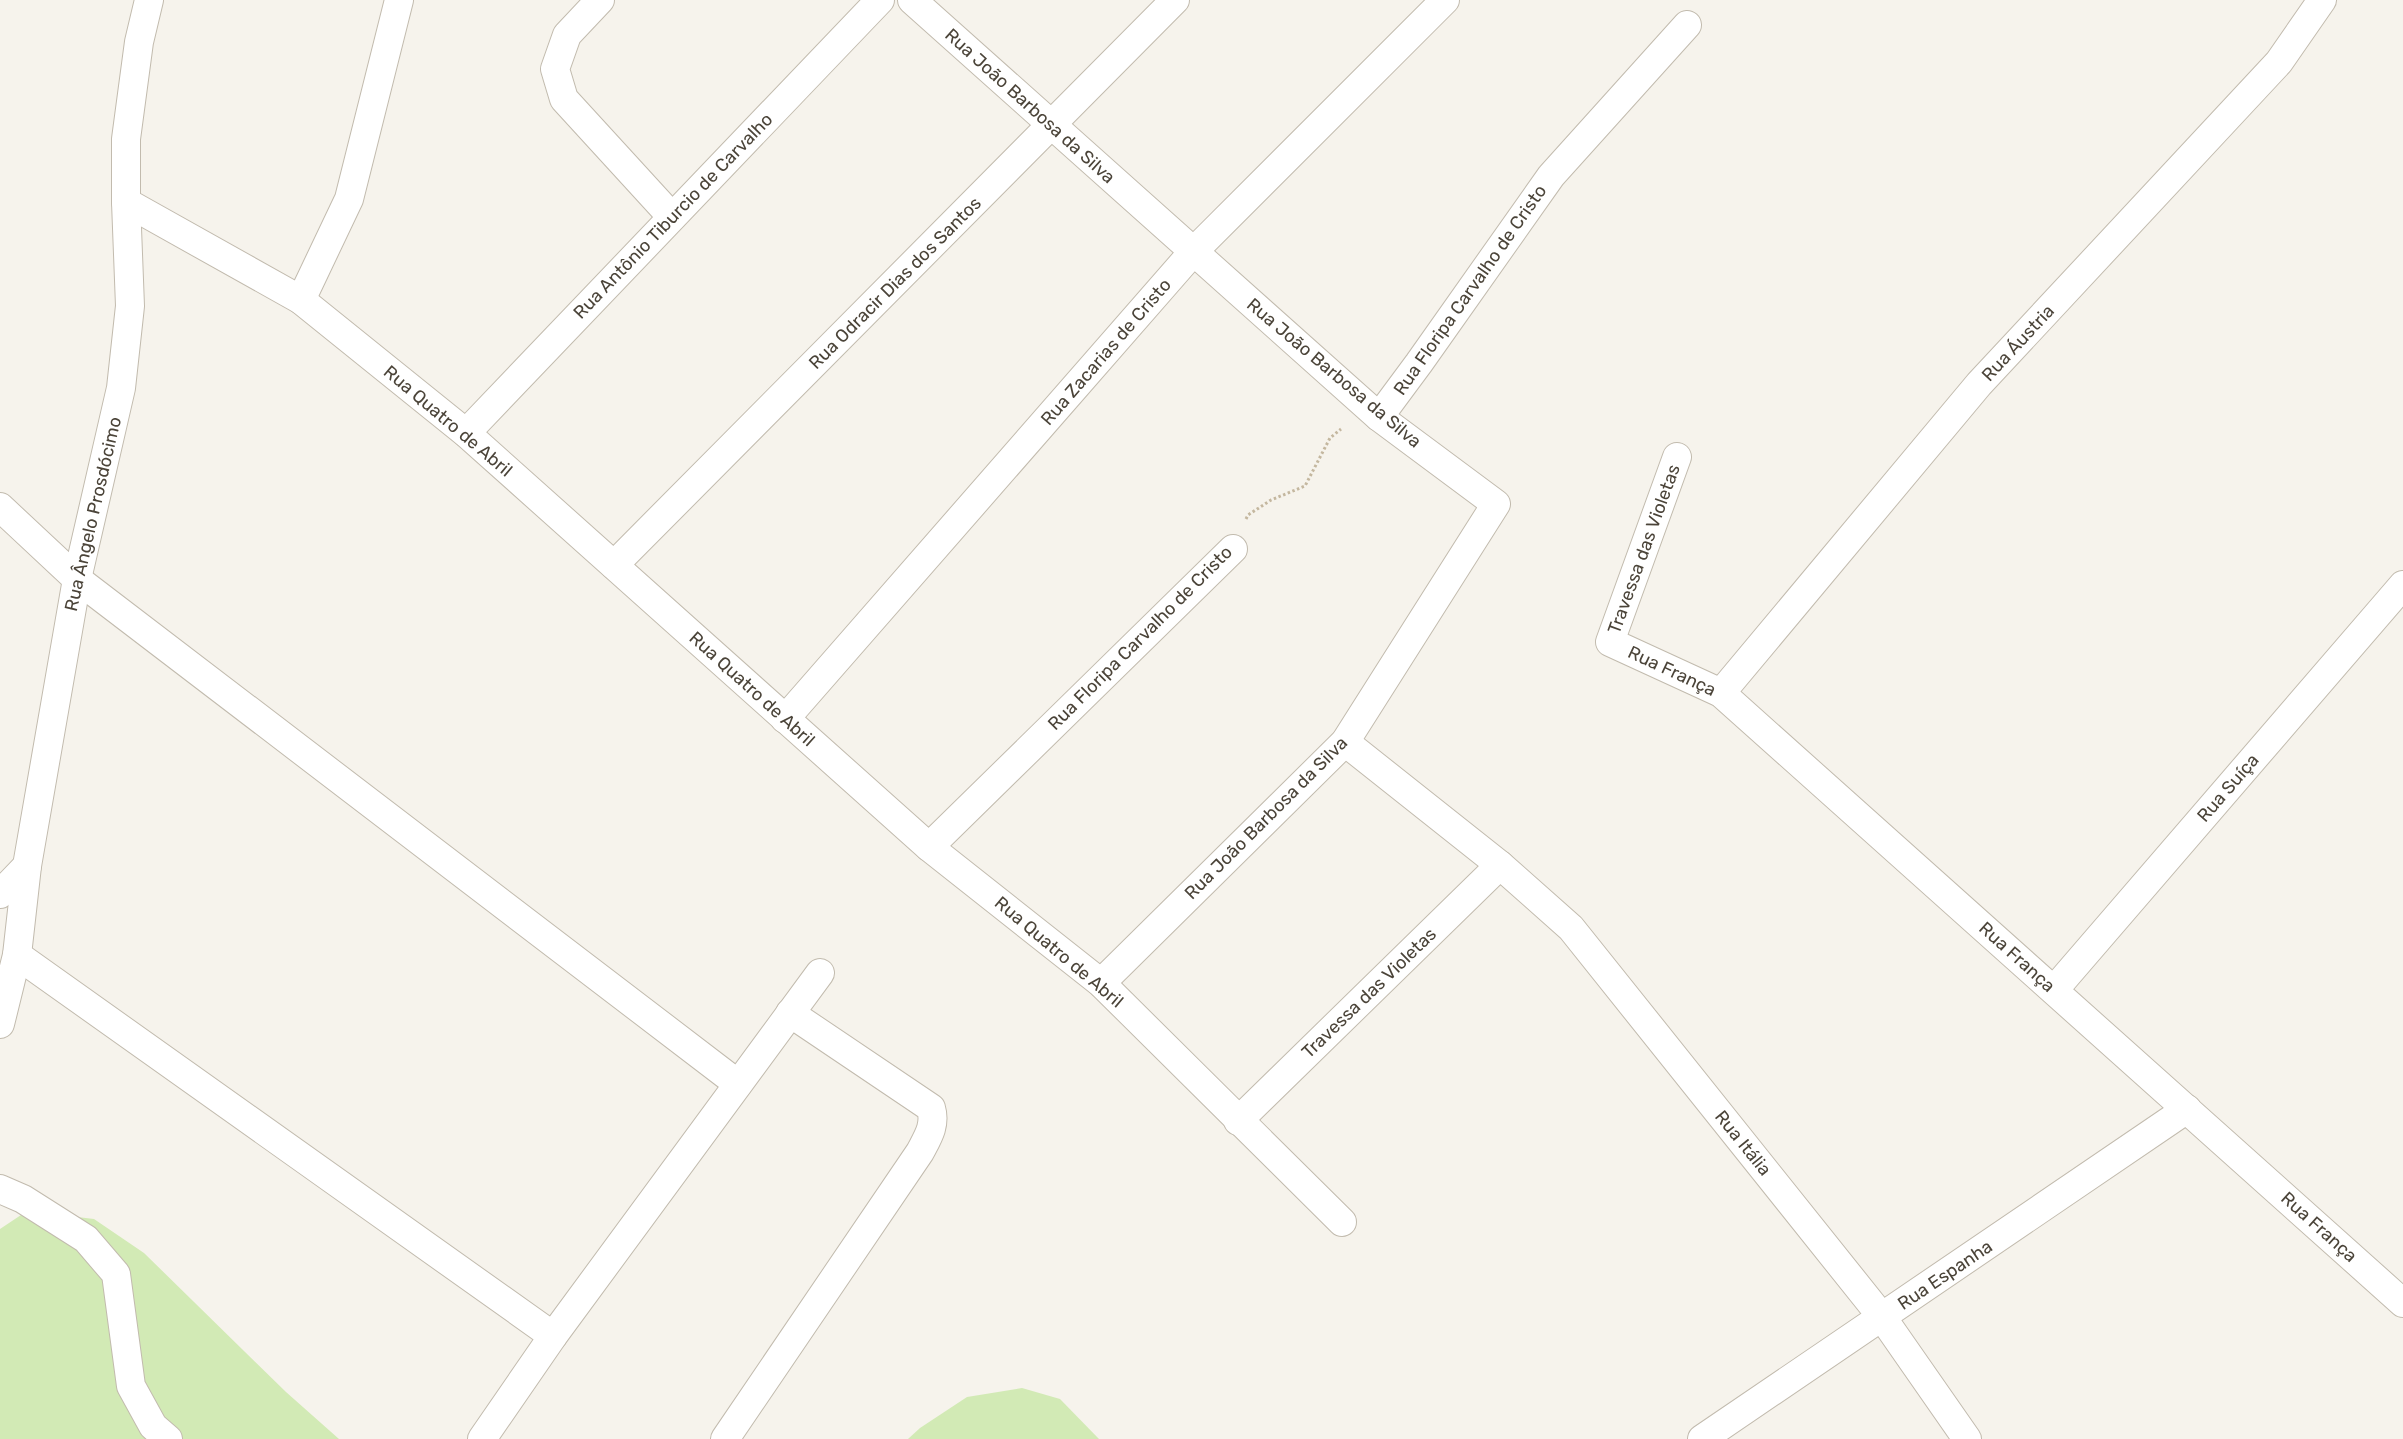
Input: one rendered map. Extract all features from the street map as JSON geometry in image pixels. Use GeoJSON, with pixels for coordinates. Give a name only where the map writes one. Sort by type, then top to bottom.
{"type":"FeatureCollection","features":[{"type":"Feature","properties":{"kind":"street","name":"Rua Ângelo Prosdócimo"},"geometry":{"type":"LineString","coordinates":[[0,1024],[17,955],[27,866],[76,579],[121,388],[130,306],[126,202],[126,139],[140,42],[149,0]]}},
{"type":"Feature","properties":{"kind":"street"},"geometry":{"type":"LineString","coordinates":[[300,300],[349,200],[399,0]]}},
{"type":"Feature","properties":{"kind":"street"},"geometry":{"type":"LineString","coordinates":[[600,0],[567,35],[555,70],[564,99],[672,217]]}},
{"type":"Feature","properties":{"kind":"street","name":"Rua Antônio Tiburcio de Carvalho"},"geometry":{"type":"LineString","coordinates":[[466,433],[880,0]]}},
{"type":"Feature","properties":{"kind":"street","name":"Rua João Barbosa da Silva"},"geometry":{"type":"LineString","coordinates":[[912,0],[1379,417],[1496,504],[1345,742],[1101,983]]}},
{"type":"Feature","properties":{"kind":"street","name":"Rua Odracir Dias dos Santos"},"geometry":{"type":"LineString","coordinates":[[614,565],[1175,0]]}},
{"type":"Feature","properties":{"kind":"street","name":"Rua Zacarias de Cristo"},"geometry":{"type":"LineString","coordinates":[[785,719],[1193,252],[1445,0]]}},
{"type":"Feature","properties":{"kind":"street","name":"Rua Áustria"},"geometry":{"type":"LineString","coordinates":[[1721,693],[1979,384],[2278,62],[2322,0]]}},
{"type":"Feature","properties":{"kind":"street","name":"Rua Floripa Carvalho de Cristo"},"geometry":{"type":"LineString","coordinates":[[1379,417],[1420,363],[1551,176],[1687,25]]}},
{"type":"Feature","properties":{"kind":"street","name":"Rua Quatro de Abril"},"geometry":{"type":"LineString","coordinates":[[126,202],[300,300],[466,433],[929,847],[1101,983],[1238,1121],[1342,1222]]}},
{"type":"Feature","properties":{"kind":"street","name":"Travessa das Violetas"},"geometry":{"type":"LineString","coordinates":[[1610,642],[1677,456]]}},
{"type":"Feature","properties":{"kind":"street"},"geometry":{"type":"LineString","coordinates":[[0,508],[76,579],[738,1084]]}},
{"type":"Feature","properties":{"kind":"street","name":"Rua Floripa Carvalho de Cristo"},"geometry":{"type":"LineString","coordinates":[[929,847],[1233,549]]}},
{"type":"Feature","properties":{"kind":"street","name":"Rua Suíça"},"geometry":{"type":"LineString","coordinates":[[2054,990],[2403,585]]}},
{"type":"Feature","properties":{"kind":"street","name":"Rua França"},"geometry":{"type":"LineString","coordinates":[[1610,642],[1721,693],[2402,1299]]}},
{"type":"Feature","properties":{"kind":"street","name":"Rua Itália"},"geometry":{"type":"LineString","coordinates":[[1345,742],[1500,865],[1572,928],[1882,1317],[1967,1439]]}},
{"type":"Feature","properties":{"kind":"street","name":"Travessa das Violetas"},"geometry":{"type":"LineString","coordinates":[[1238,1121],[1500,865]]}},
{"type":"Feature","properties":{"kind":"street"},"geometry":{"type":"LineString","coordinates":[[0,894],[27,866]]}},
{"type":"Feature","properties":{"kind":"street"},"geometry":{"type":"LineString","coordinates":[[17,955],[554,1336]]}},
{"type":"Feature","properties":{"kind":"street"},"geometry":{"type":"LineString","coordinates":[[482,1439],[554,1336],[820,973]]}},
{"type":"Feature","properties":{"kind":"street"},"geometry":{"type":"LineString","coordinates":[[725,1439],[920,1152],[931,1132],[934,1117],[931,1108],[790,1013]]}},
{"type":"Feature","properties":{"kind":"street","name":"Rua Espanha"},"geometry":{"type":"LineString","coordinates":[[1702,1439],[2187,1109]]}},
{"type":"Feature","properties":{"kind":"street"},"geometry":{"type":"LineString","coordinates":[[0,1188],[23,1199],[86,1239],[116,1274],[131,1386],[155,1435]]}},
{"type":"Feature","properties":{"kind":"path","name":"Rua Floripa Carvalho de Cristo"},"geometry":{"type":"LineString","coordinates":[[1233,549],[1248,515],[1272,500],[1305,486],[1330,438],[1349,422],[1379,417]]}},
{"type":"Feature","properties":{"kind":"green space"},"geometry":{"type":"Polygon","coordinates":[[[27,1211],[94,1219],[144,1253],[286,1392],[339,1439],[0,1439],[0,1229],[27,1211]]]}},
{"type":"Feature","properties":{"kind":"green space"},"geometry":{"type":"Polygon","coordinates":[[[1022,1388],[1060,1399],[1099,1439],[908,1439],[920,1428],[967,1397],[1022,1388]]]}}]}
